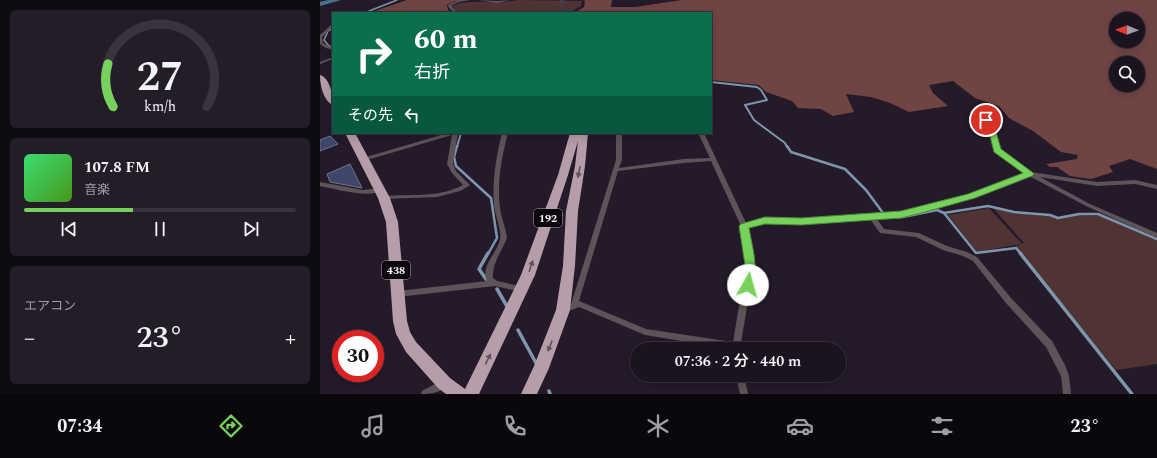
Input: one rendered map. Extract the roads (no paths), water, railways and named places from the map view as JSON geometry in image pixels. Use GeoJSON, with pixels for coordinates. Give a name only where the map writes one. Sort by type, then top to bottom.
{"type":"FeatureCollection","features":[{"type":"Feature","properties":{"kind":"highway"},"geometry":{"type":"LineString","coordinates":[[320,77],[332,100]]}},
{"type":"Feature","properties":{"kind":"highway","name":"438"},"geometry":{"type":"LineString","coordinates":[[351,134],[382,194],[392,222],[400,321],[403,334],[411,347],[444,383],[459,394]]}},
{"type":"Feature","properties":{"kind":"highway","name":"192"},"geometry":{"type":"LineString","coordinates":[[471,394],[528,274],[563,175],[574,134]]}},
{"type":"Feature","properties":{"kind":"highway","name":"192"},"geometry":{"type":"LineString","coordinates":[[529,394],[569,308],[567,287],[572,211],[580,166],[583,134]]}},
{"type":"Feature","properties":{"kind":"street"},"geometry":{"type":"LineString","coordinates":[[456,12],[450,7],[450,5],[458,1],[468,0]]}},
{"type":"Feature","properties":{"kind":"street"},"geometry":{"type":"LineString","coordinates":[[480,0],[497,2],[508,0]]}},
{"type":"Feature","properties":{"kind":"street"},"geometry":{"type":"LineString","coordinates":[[332,26],[320,37],[321,43],[332,49]]}},
{"type":"Feature","properties":{"kind":"street"},"geometry":{"type":"LineString","coordinates":[[320,63],[332,58]]}},
{"type":"Feature","properties":{"kind":"street"},"geometry":{"type":"LineString","coordinates":[[986,120],[993,132],[997,150],[1029,174],[1088,205],[1157,236]]}},
{"type":"Feature","properties":{"kind":"street"},"geometry":{"type":"LineString","coordinates":[[365,159],[451,134]]}},
{"type":"Feature","properties":{"kind":"street"},"geometry":{"type":"LineString","coordinates":[[320,184],[382,194],[438,196],[461,189],[467,185],[454,172],[450,164],[454,134]]}},
{"type":"Feature","properties":{"kind":"street"},"geometry":{"type":"LineString","coordinates":[[505,134],[497,181],[498,214],[504,238],[490,263],[488,271],[489,279],[495,283],[509,287],[517,295]]}},
{"type":"Feature","properties":{"kind":"street"},"geometry":{"type":"LineString","coordinates":[[569,308],[619,160],[619,134]]}},
{"type":"Feature","properties":{"kind":"street"},"geometry":{"type":"LineString","coordinates":[[701,134],[744,226],[749,256],[749,273],[736,342]]}},
{"type":"Feature","properties":{"kind":"street"},"geometry":{"type":"LineString","coordinates":[[616,170],[684,161],[712,159]]}},
{"type":"Feature","properties":{"kind":"street"},"geometry":{"type":"LineString","coordinates":[[744,226],[765,221],[801,222],[901,214],[925,209],[983,192],[1029,174],[1097,184],[1135,182],[1157,187]]}},
{"type":"Feature","properties":{"kind":"street"},"geometry":{"type":"LineString","coordinates":[[872,217],[882,231],[917,235],[945,248],[965,254],[975,259],[1008,300],[1049,344],[1064,372],[1067,394]]}},
{"type":"Feature","properties":{"kind":"street"},"geometry":{"type":"LineString","coordinates":[[398,294],[495,283]]}},
{"type":"Feature","properties":{"kind":"street"},"geometry":{"type":"LineString","coordinates":[[569,308],[579,304],[645,332],[705,342]]}},
{"type":"Feature","properties":{"kind":"street"},"geometry":{"type":"LineString","coordinates":[[741,382],[744,394]]}},
{"type":"Feature","properties":{"kind":"street"},"geometry":{"type":"LineString","coordinates":[[425,394],[444,383]]}},
{"type":"Feature","properties":{"kind":"waterway"},"geometry":{"type":"LineString","coordinates":[[320,4],[337,0]]}},
{"type":"Feature","properties":{"kind":"waterway"},"geometry":{"type":"LineString","coordinates":[[367,12],[397,0]]}},
{"type":"Feature","properties":{"kind":"waterway"},"geometry":{"type":"LineString","coordinates":[[332,29],[328,31],[324,40],[329,46],[332,47]]}},
{"type":"Feature","properties":{"kind":"waterway"},"geometry":{"type":"LineString","coordinates":[[712,82],[757,87],[761,90],[767,100],[745,105],[754,120],[785,143],[787,147]]}},
{"type":"Feature","properties":{"kind":"waterway"},"geometry":{"type":"LineString","coordinates":[[457,147],[461,134]]}},
{"type":"Feature","properties":{"kind":"waterway"},"geometry":{"type":"LineString","coordinates":[[457,146],[454,157],[456,166],[491,198],[497,238],[488,254]]}},
{"type":"Feature","properties":{"kind":"waterway"},"geometry":{"type":"LineString","coordinates":[[787,146],[791,152],[845,169],[866,190],[883,213]]}},
{"type":"Feature","properties":{"kind":"waterway"},"geometry":{"type":"LineString","coordinates":[[944,213],[988,206],[1014,212],[1050,215],[1058,218],[1079,214],[1098,214],[1157,239]]}},
{"type":"Feature","properties":{"kind":"waterway"},"geometry":{"type":"LineString","coordinates":[[886,218],[903,217],[937,210],[944,213]]}},
{"type":"Feature","properties":{"kind":"waterway"},"geometry":{"type":"LineString","coordinates":[[944,213],[976,253],[1016,248],[1021,254]]}},
{"type":"Feature","properties":{"kind":"waterway"},"geometry":{"type":"LineString","coordinates":[[486,279],[479,269],[488,253]]}},
{"type":"Feature","properties":{"kind":"waterway"},"geometry":{"type":"LineString","coordinates":[[1020,253],[1132,394]]}},
{"type":"Feature","properties":{"kind":"waterway"},"geometry":{"type":"LineString","coordinates":[[497,289],[508,308]]}},
{"type":"Feature","properties":{"kind":"waterway"},"geometry":{"type":"LineString","coordinates":[[518,330],[536,363]]}},
{"type":"Feature","properties":{"kind":"tunnel"},"geometry":{"type":"LineString","coordinates":[[561,0],[566,12]]}}]}
